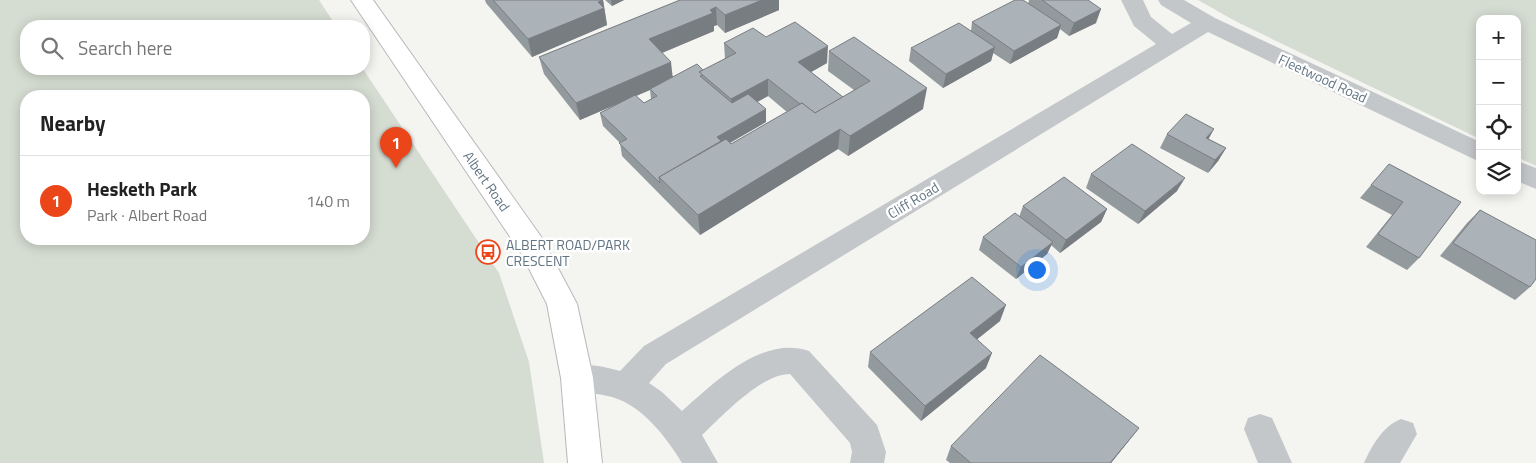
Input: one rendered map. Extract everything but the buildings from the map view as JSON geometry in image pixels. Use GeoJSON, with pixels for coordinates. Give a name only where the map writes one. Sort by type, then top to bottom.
{"type":"FeatureCollection","features":[{"type":"Feature","properties":{"kind":"highway","name":"Albert Road"},"geometry":{"type":"LineString","coordinates":[[362,0],[537,254],[562,304],[576,378],[586,463]]}},
{"type":"Feature","properties":{"kind":"street"},"geometry":{"type":"LineString","coordinates":[[1132,0],[1142,22],[1171,44]]}},
{"type":"Feature","properties":{"kind":"street","name":"Fleetwood Road"},"geometry":{"type":"LineString","coordinates":[[1169,0],[1207,23],[1476,151]]}},
{"type":"Feature","properties":{"kind":"street","name":"Cliff Road"},"geometry":{"type":"LineString","coordinates":[[627,386],[655,355],[1207,23]]}},
{"type":"Feature","properties":{"kind":"street"},"geometry":{"type":"LineString","coordinates":[[1521,172],[1536,180]]}},
{"type":"Feature","properties":{"kind":"street"},"geometry":{"type":"LineString","coordinates":[[682,432],[715,402],[761,369],[779,362],[798,361],[865,436],[869,452],[867,463]]}},
{"type":"Feature","properties":{"kind":"street"},"geometry":{"type":"LineString","coordinates":[[576,378],[601,379],[627,386],[655,406],[682,432],[701,463]]}},
{"type":"Feature","properties":{"kind":"street"},"geometry":{"type":"LineString","coordinates":[[1260,429],[1275,463]]}},
{"type":"Feature","properties":{"kind":"street"},"geometry":{"type":"LineString","coordinates":[[1382,463],[1401,434]]}},
{"type":"Feature","properties":{"kind":"shaded area"},"geometry":{"type":"Polygon","coordinates":[[[0,0],[319,0],[332,20],[20,20],[20,75],[367,75],[499,273],[529,362],[544,463],[0,463],[0,0]]]}},
{"type":"Feature","properties":{"kind":"shaded area"},"geometry":{"type":"Polygon","coordinates":[[[1198,0],[1536,0],[1536,166],[1521,159],[1521,15],[1476,15],[1476,137],[1237,22],[1198,0]]]}},
{"type":"Feature","properties":{"kind":"place","name":"Hesketh Park"},"geometry":{"type":"Point","coordinates":[396,168]}},
{"type":"Feature","properties":{"kind":"place","name":"ALBERT ROAD/PARK CRESCENT"},"geometry":{"type":"Point","coordinates":[488,252]}}]}
